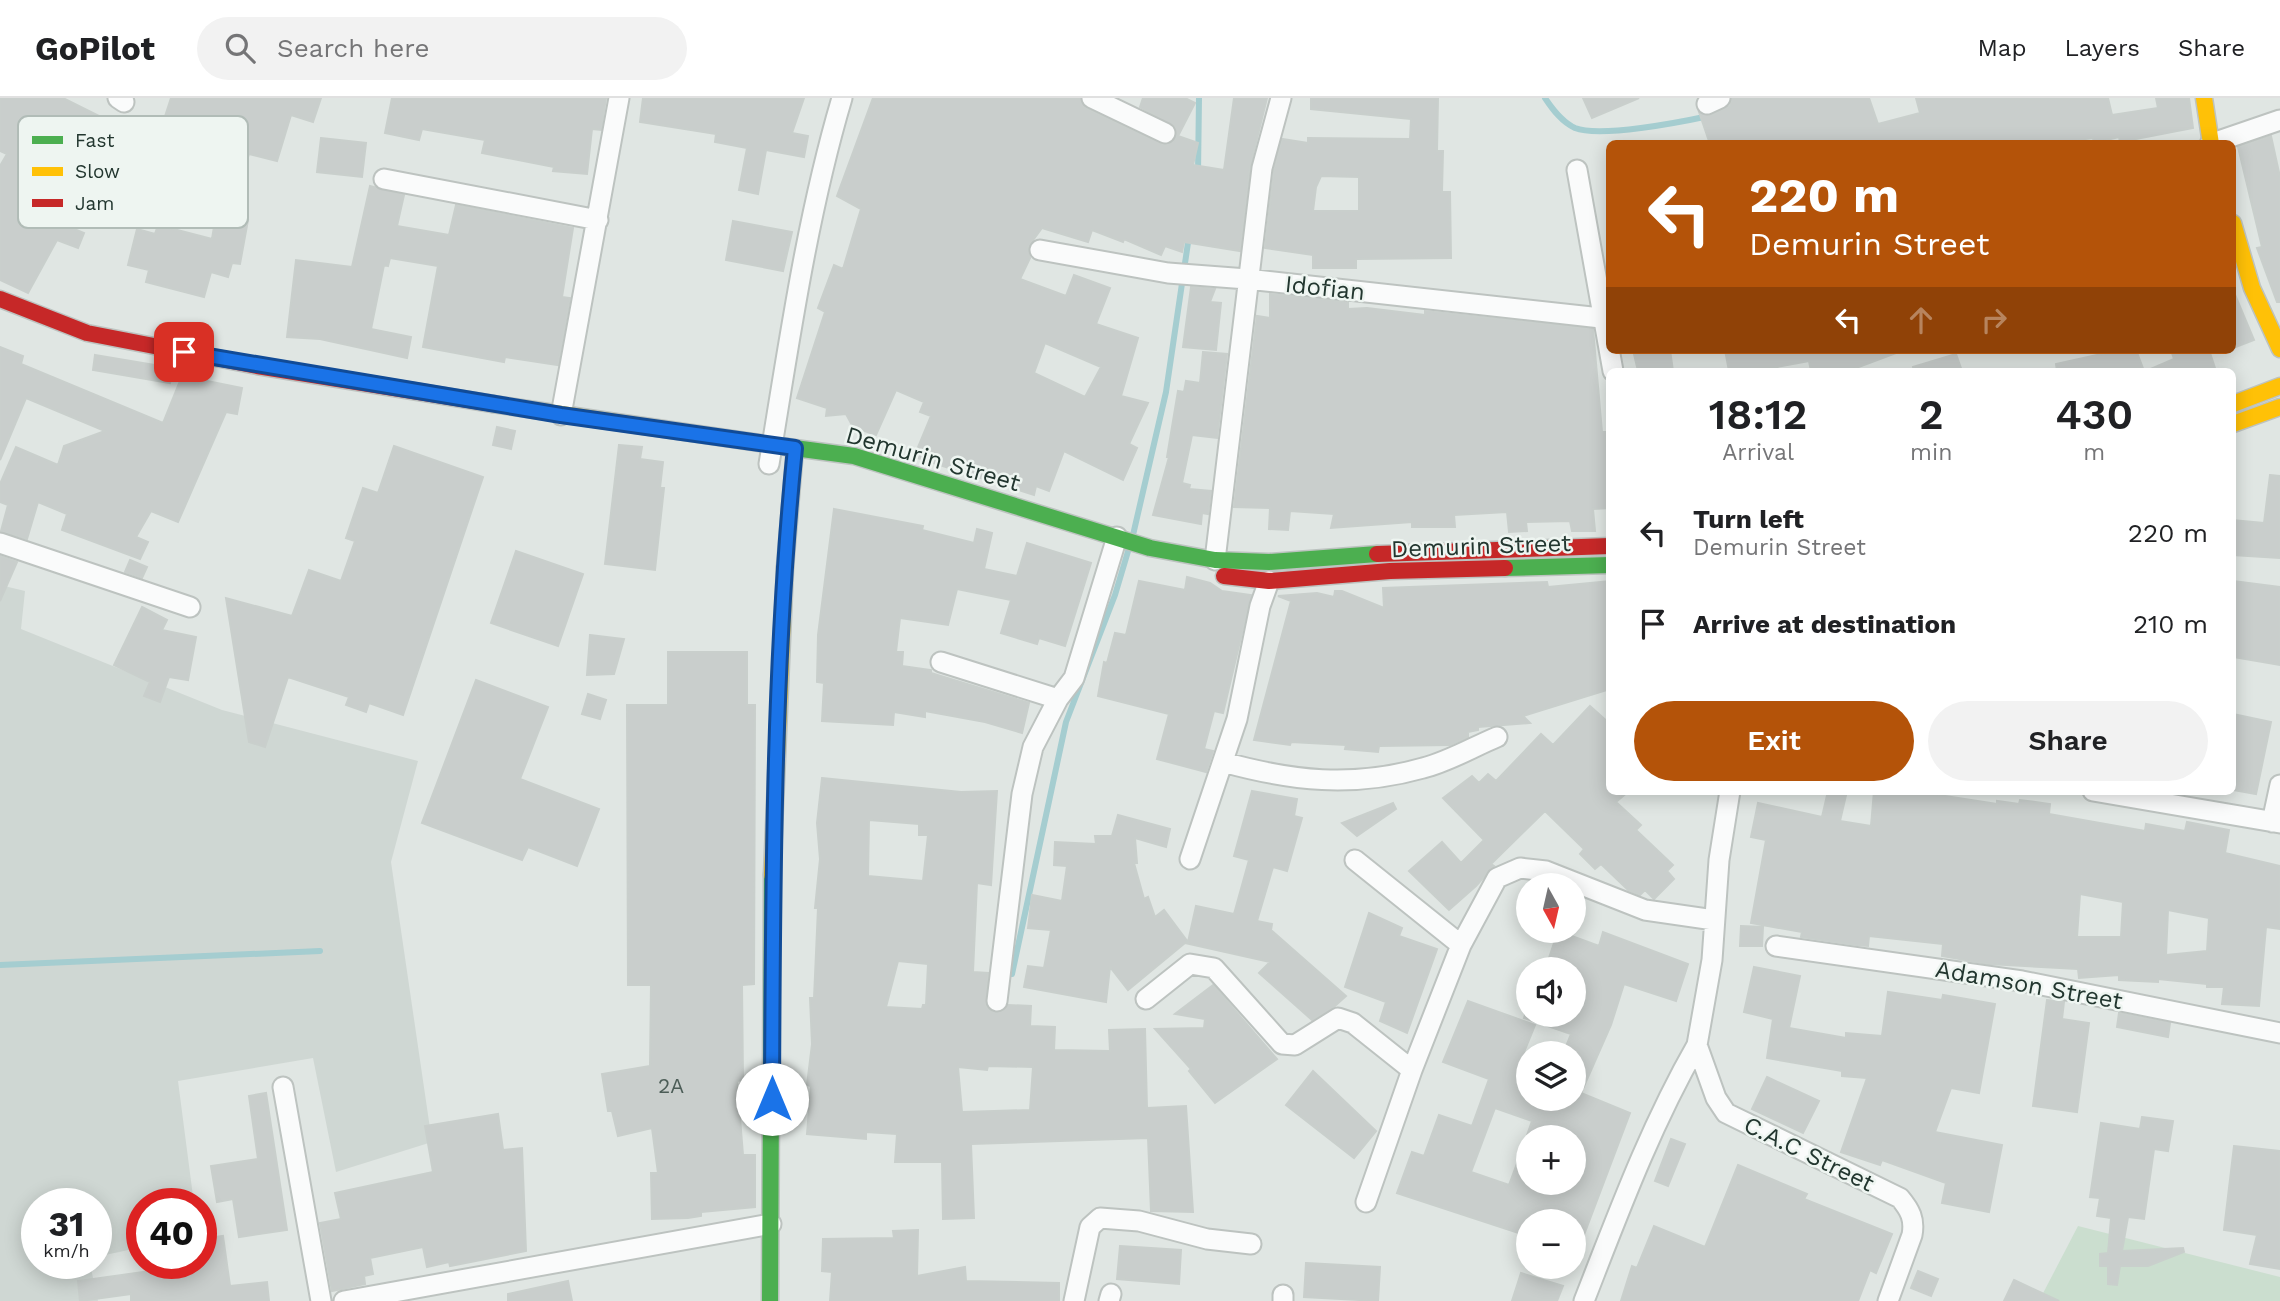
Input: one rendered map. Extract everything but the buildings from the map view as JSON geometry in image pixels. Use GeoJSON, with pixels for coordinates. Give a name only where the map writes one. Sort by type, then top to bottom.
{"type":"FeatureCollection","features":[{"type":"Feature","properties":{"kind":"street"},"geometry":{"type":"LineString","coordinates":[[561,415],[619,98]]}},
{"type":"Feature","properties":{"kind":"street"},"geometry":{"type":"LineString","coordinates":[[766,457],[831,136],[842,98]]}},
{"type":"Feature","properties":{"kind":"street"},"geometry":{"type":"LineString","coordinates":[[1092,98],[1166,133]]}},
{"type":"Feature","properties":{"kind":"street"},"geometry":{"type":"LineString","coordinates":[[1215,560],[1262,168],[1281,98]]}},
{"type":"Feature","properties":{"kind":"street"},"geometry":{"type":"LineString","coordinates":[[2204,98],[2210,140]]}},
{"type":"Feature","properties":{"kind":"street"},"geometry":{"type":"LineString","coordinates":[[2219,140],[2280,120]]}},
{"type":"Feature","properties":{"kind":"street"},"geometry":{"type":"LineString","coordinates":[[1577,170],[1606,319]]}},
{"type":"Feature","properties":{"kind":"street"},"geometry":{"type":"LineString","coordinates":[[384,179],[598,220]]}},
{"type":"Feature","properties":{"kind":"street"},"geometry":{"type":"LineString","coordinates":[[2236,233],[2252,288],[2280,349]]}},
{"type":"Feature","properties":{"kind":"street","name":"Idofian"},"geometry":{"type":"LineString","coordinates":[[1040,250],[1191,276],[1247,279],[1606,319]]}},
{"type":"Feature","properties":{"kind":"street","name":"Demurin Street"},"geometry":{"type":"LineString","coordinates":[[0,299],[88,333],[257,366],[561,415],[799,466]]}},
{"type":"Feature","properties":{"kind":"street"},"geometry":{"type":"LineString","coordinates":[[2236,403],[2280,386]]}},
{"type":"Feature","properties":{"kind":"street"},"geometry":{"type":"LineString","coordinates":[[318,393],[424,410]]}},
{"type":"Feature","properties":{"kind":"street"},"geometry":{"type":"LineString","coordinates":[[2236,423],[2280,407]]}},
{"type":"Feature","properties":{"kind":"street"},"geometry":{"type":"LineString","coordinates":[[770,1301],[777,715],[785,543],[799,466],[795,448]]}},
{"type":"Feature","properties":{"kind":"street","name":"Demurin Street"},"geometry":{"type":"LineString","coordinates":[[766,457],[795,448],[854,456],[1118,550],[1150,548],[1215,560],[1269,562],[1389,553],[1606,546]]}},
{"type":"Feature","properties":{"kind":"street","name":"Demurin Street"},"geometry":{"type":"LineString","coordinates":[[885,483],[944,502]]}},
{"type":"Feature","properties":{"kind":"street"},"geometry":{"type":"LineString","coordinates":[[0,543],[190,607]]}},
{"type":"Feature","properties":{"kind":"street"},"geometry":{"type":"LineString","coordinates":[[997,1001],[1022,794],[1033,747],[1058,699],[1074,678],[1118,550]]}},
{"type":"Feature","properties":{"kind":"street","name":"Demurin Street"},"geometry":{"type":"LineString","coordinates":[[1186,572],[1269,581],[1390,572],[1606,565]]}},
{"type":"Feature","properties":{"kind":"street"},"geometry":{"type":"LineString","coordinates":[[1190,859],[1237,719],[1260,606],[1269,581]]}},
{"type":"Feature","properties":{"kind":"street"},"geometry":{"type":"LineString","coordinates":[[941,662],[1058,699]]}},
{"type":"Feature","properties":{"kind":"street"},"geometry":{"type":"LineString","coordinates":[[1223,762],[1306,781],[1340,780],[1424,768],[1497,737]]}},
{"type":"Feature","properties":{"kind":"street"},"geometry":{"type":"LineString","coordinates":[[2117,795],[2276,822],[2280,785]]}},
{"type":"Feature","properties":{"kind":"street"},"geometry":{"type":"LineString","coordinates":[[1584,1301],[1648,1137],[1697,1045],[1706,1007],[1730,795]]}},
{"type":"Feature","properties":{"kind":"street"},"geometry":{"type":"LineString","coordinates":[[1355,860],[1461,945]]}},
{"type":"Feature","properties":{"kind":"street"},"geometry":{"type":"LineString","coordinates":[[1366,1202],[1412,1070],[1461,945],[1497,878],[1520,868],[1546,871],[1645,910],[1714,920]]}},
{"type":"Feature","properties":{"kind":"street","name":"Adamson Street"},"geometry":{"type":"LineString","coordinates":[[1776,946],[2022,981],[2280,1032]]}},
{"type":"Feature","properties":{"kind":"street"},"geometry":{"type":"LineString","coordinates":[[1146,999],[1190,964],[1214,968],[1282,1044],[1296,1045],[1338,1018],[1353,1023],[1412,1070]]}},
{"type":"Feature","properties":{"kind":"street","name":"C.A.C Street"},"geometry":{"type":"LineString","coordinates":[[1697,1045],[1716,1098],[1726,1113],[1900,1198],[1910,1209],[1914,1224],[1912,1235],[1888,1301]]}},
{"type":"Feature","properties":{"kind":"street"},"geometry":{"type":"LineString","coordinates":[[283,1087],[321,1301]]}},
{"type":"Feature","properties":{"kind":"street"},"geometry":{"type":"LineString","coordinates":[[1073,1301],[1090,1227],[1100,1219],[1139,1221],[1207,1239],[1251,1244]]}},
{"type":"Feature","properties":{"kind":"street"},"geometry":{"type":"LineString","coordinates":[[344,1301],[771,1224]]}},
{"type":"Feature","properties":{"kind":"shaded area"},"geometry":{"type":"Polygon","coordinates":[[[0,585],[25,591],[21,629],[222,710],[418,761],[391,862],[432,1142],[336,1172],[313,1058],[178,1081],[192,1188],[126,1188],[126,1250],[112,1254],[112,1188],[21,1188],[21,1279],[93,1279],[98,1301],[0,1301],[0,585]]]}},
{"type":"Feature","properties":{"kind":"green space"},"geometry":{"type":"Polygon","coordinates":[[[2078,1226],[2280,1277],[2280,1301],[2039,1301],[2078,1226]]]}},
{"type":"Feature","properties":{"kind":"waterway"},"geometry":{"type":"LineString","coordinates":[[1198,173],[1199,98]]}},
{"type":"Feature","properties":{"kind":"waterway"},"geometry":{"type":"LineString","coordinates":[[1545,98],[1566,122],[1587,131],[1641,128],[1709,116]]}},
{"type":"Feature","properties":{"kind":"waterway"},"geometry":{"type":"LineString","coordinates":[[1133,535],[1166,392],[1189,236]]}},
{"type":"Feature","properties":{"kind":"waterway"},"geometry":{"type":"LineString","coordinates":[[1012,974],[1066,722],[1115,595],[1129,548]]}},
{"type":"Feature","properties":{"kind":"waterway"},"geometry":{"type":"LineString","coordinates":[[0,965],[320,951]]}},
{"type":"Feature","properties":{"kind":"traffic: fast"},"geometry":{"type":"LineString","coordinates":[[787,447],[854,456],[1150,548],[1215,560],[1269,562],[1377,554]]}},
{"type":"Feature","properties":{"kind":"traffic: fast"},"geometry":{"type":"LineString","coordinates":[[785,567],[795,448]]}},
{"type":"Feature","properties":{"kind":"traffic: fast"},"geometry":{"type":"LineString","coordinates":[[1505,568],[1606,565]]}},
{"type":"Feature","properties":{"kind":"traffic: fast"},"geometry":{"type":"LineString","coordinates":[[770,1301],[772,875]]}},
{"type":"Feature","properties":{"kind":"traffic: slow"},"geometry":{"type":"LineString","coordinates":[[2204,98],[2210,140]]}},
{"type":"Feature","properties":{"kind":"traffic: slow"},"geometry":{"type":"LineString","coordinates":[[2236,233],[2252,288],[2280,349]]}},
{"type":"Feature","properties":{"kind":"traffic: slow"},"geometry":{"type":"LineString","coordinates":[[2236,403],[2280,386]]}},
{"type":"Feature","properties":{"kind":"traffic: slow"},"geometry":{"type":"LineString","coordinates":[[493,404],[787,447]]}},
{"type":"Feature","properties":{"kind":"traffic: slow"},"geometry":{"type":"LineString","coordinates":[[2236,423],[2280,407]]}},
{"type":"Feature","properties":{"kind":"traffic: slow"},"geometry":{"type":"LineString","coordinates":[[772,875],[785,567]]}},
{"type":"Feature","properties":{"kind":"traffic: jam"},"geometry":{"type":"LineString","coordinates":[[0,299],[87,333],[257,366],[493,404]]}},
{"type":"Feature","properties":{"kind":"traffic: jam"},"geometry":{"type":"LineString","coordinates":[[1377,554],[1606,546]]}},
{"type":"Feature","properties":{"kind":"traffic: jam"},"geometry":{"type":"LineString","coordinates":[[1224,576],[1269,581],[1390,571],[1505,568]]}},
{"type":"Feature","properties":{"kind":"route"},"geometry":{"type":"LineString","coordinates":[[184,352],[561,415],[795,448],[785,543],[777,715],[772,1099]]}}]}
